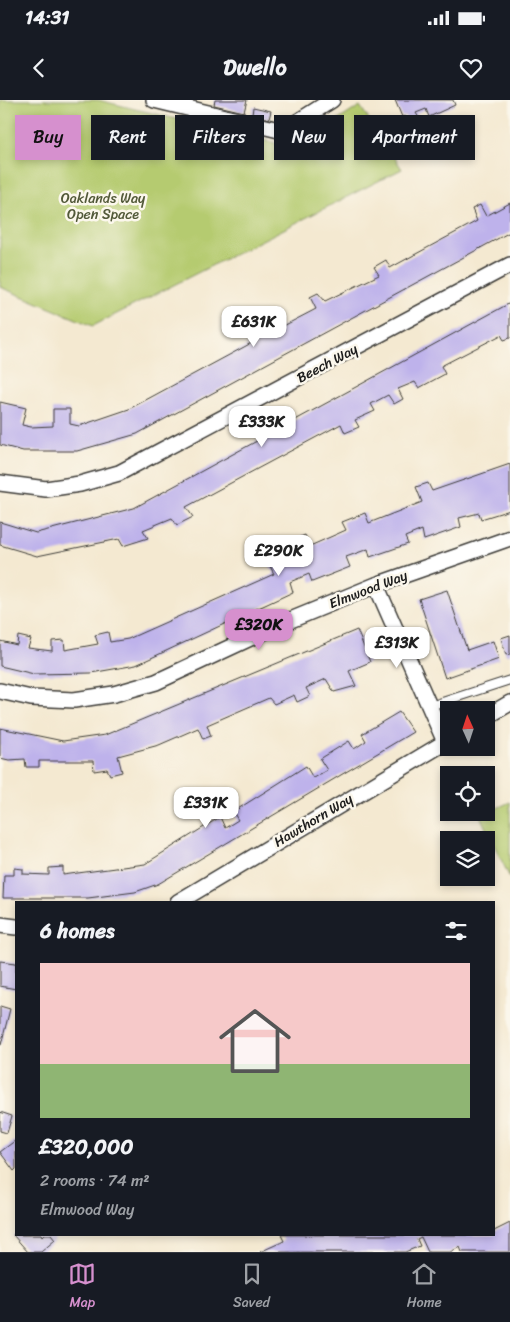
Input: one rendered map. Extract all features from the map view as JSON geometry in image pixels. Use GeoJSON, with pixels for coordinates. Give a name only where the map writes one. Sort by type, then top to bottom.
{"type":"FeatureCollection","features":[{"type":"Feature","properties":{"kind":"street"},"geometry":{"type":"LineString","coordinates":[[154,100],[282,131],[332,100]]}},
{"type":"Feature","properties":{"kind":"street","name":"Beech Way"},"geometry":{"type":"LineString","coordinates":[[0,483],[46,489],[80,484],[119,473],[510,265]]}},
{"type":"Feature","properties":{"kind":"street","name":"Elmwood Way"},"geometry":{"type":"LineString","coordinates":[[0,691],[32,698],[74,700],[114,694],[156,682],[276,626],[376,585],[510,538]]}},
{"type":"Feature","properties":{"kind":"street"},"geometry":{"type":"LineString","coordinates":[[376,585],[440,727]]}},
{"type":"Feature","properties":{"kind":"street"},"geometry":{"type":"LineString","coordinates":[[495,712],[510,703]]}},
{"type":"Feature","properties":{"kind":"street","name":"Hawthorn Way"},"geometry":{"type":"LineString","coordinates":[[180,901],[440,745]]}},
{"type":"Feature","properties":{"kind":"street"},"geometry":{"type":"LineString","coordinates":[[0,925],[15,927]]}},
{"type":"Feature","properties":{"kind":"lane"},"geometry":{"type":"LineString","coordinates":[[430,706],[510,680]]}},
{"type":"Feature","properties":{"kind":"green space","name":"Oaklands Way Open Space"},"geometry":{"type":"Polygon","coordinates":[[[0,100],[98,100],[160,115],[91,115],[91,160],[165,160],[165,116],[175,119],[175,160],[264,160],[264,140],[274,143],[274,160],[344,160],[344,116],[360,106],[366,115],[354,115],[354,160],[396,160],[402,169],[93,326],[0,287],[0,100]]]}},
{"type":"Feature","properties":{"kind":"green space"},"geometry":{"type":"Polygon","coordinates":[[[510,802],[510,878],[495,847],[495,831],[487,831],[482,821],[495,821],[495,809],[510,802]]]}},
{"type":"Feature","properties":{"kind":"building"},"geometry":{"type":"Polygon","coordinates":[[[215,100],[247,100],[244,112],[214,105],[215,100]]]}},
{"type":"Feature","properties":{"kind":"building"},"geometry":{"type":"Polygon","coordinates":[[[395,100],[453,100],[455,105],[433,115],[428,115],[426,109],[416,113],[417,115],[401,115],[395,100]]]}},
{"type":"Feature","properties":{"kind":"building"},"geometry":{"type":"Polygon","coordinates":[[[253,107],[271,111],[269,119],[264,118],[264,115],[252,115],[253,107]]]}},
{"type":"Feature","properties":{"kind":"building"},"geometry":{"type":"Polygon","coordinates":[[[510,203],[510,232],[137,434],[77,451],[23,451],[0,445],[0,402],[26,408],[22,425],[31,427],[53,426],[53,409],[70,409],[70,424],[79,426],[129,409],[257,340],[254,332],[263,326],[268,334],[316,309],[310,297],[318,293],[325,301],[379,275],[374,267],[386,260],[390,268],[477,221],[472,209],[480,205],[486,216],[510,203]]]}},
{"type":"Feature","properties":{"kind":"building"},"geometry":{"type":"Polygon","coordinates":[[[510,303],[510,338],[504,340],[501,335],[441,366],[445,374],[419,388],[415,382],[398,389],[403,399],[394,404],[388,395],[371,404],[375,411],[355,420],[359,427],[345,433],[341,424],[186,507],[193,517],[177,525],[172,518],[143,530],[148,538],[123,546],[119,539],[37,556],[0,545],[0,522],[36,533],[134,508],[510,303]]]}},
{"type":"Feature","properties":{"kind":"building"},"geometry":{"type":"Polygon","coordinates":[[[510,464],[510,510],[481,519],[479,513],[459,518],[461,527],[424,540],[422,530],[405,537],[408,544],[370,557],[368,549],[346,557],[350,567],[312,582],[309,574],[290,582],[293,592],[136,665],[91,673],[34,674],[0,666],[0,641],[17,645],[18,636],[31,639],[28,648],[52,651],[52,641],[64,640],[65,650],[98,644],[95,635],[108,632],[110,642],[128,639],[274,574],[269,564],[289,553],[285,544],[305,535],[310,546],[346,530],[342,522],[365,513],[369,523],[422,502],[416,487],[428,483],[432,491],[510,464]]]}},
{"type":"Feature","properties":{"kind":"building"},"geometry":{"type":"Polygon","coordinates":[[[447,590],[467,650],[493,641],[499,659],[445,678],[419,599],[447,590]]]}},
{"type":"Feature","properties":{"kind":"building"},"geometry":{"type":"Polygon","coordinates":[[[357,630],[370,662],[349,671],[356,686],[334,692],[326,679],[306,688],[310,696],[297,702],[294,695],[274,704],[269,698],[207,725],[211,736],[203,739],[198,728],[159,745],[118,756],[122,772],[110,775],[107,769],[94,771],[93,761],[39,761],[39,767],[26,767],[25,759],[9,760],[0,758],[0,728],[63,741],[105,735],[357,630]]]}},
{"type":"Feature","properties":{"kind":"building"},"geometry":{"type":"Polygon","coordinates":[[[510,635],[510,654],[506,655],[501,638],[510,635]]]}},
{"type":"Feature","properties":{"kind":"building"},"geometry":{"type":"Polygon","coordinates":[[[399,712],[413,732],[158,884],[135,892],[88,898],[3,898],[4,875],[14,875],[14,868],[23,869],[23,874],[49,875],[49,868],[63,867],[63,875],[145,864],[220,817],[225,828],[238,820],[233,812],[306,766],[313,778],[327,770],[320,759],[349,741],[354,749],[366,741],[362,734],[399,712]]]}},
{"type":"Feature","properties":{"kind":"building"},"geometry":{"type":"Polygon","coordinates":[[[0,961],[15,963],[15,989],[0,986],[0,961]]]}},
{"type":"Feature","properties":{"kind":"building"},"geometry":{"type":"Polygon","coordinates":[[[0,1006],[10,1009],[1,1045],[0,1045],[0,1006]]]}},
{"type":"Feature","properties":{"kind":"building"},"geometry":{"type":"Polygon","coordinates":[[[0,1112],[12,1116],[7,1133],[0,1131],[0,1112]]]}},
{"type":"Feature","properties":{"kind":"building"},"geometry":{"type":"Polygon","coordinates":[[[15,1141],[14,1171],[0,1152],[15,1141]]]}},
{"type":"Feature","properties":{"kind":"building"},"geometry":{"type":"Polygon","coordinates":[[[510,1223],[510,1252],[462,1252],[460,1247],[450,1252],[428,1252],[421,1237],[417,1239],[420,1246],[405,1252],[260,1252],[284,1241],[282,1236],[495,1236],[495,1230],[510,1223]]]}},
{"type":"Feature","properties":{"kind":"building"},"geometry":{"type":"Polygon","coordinates":[[[13,1235],[52,1236],[55,1240],[41,1252],[28,1252],[13,1235]]]}}]}
